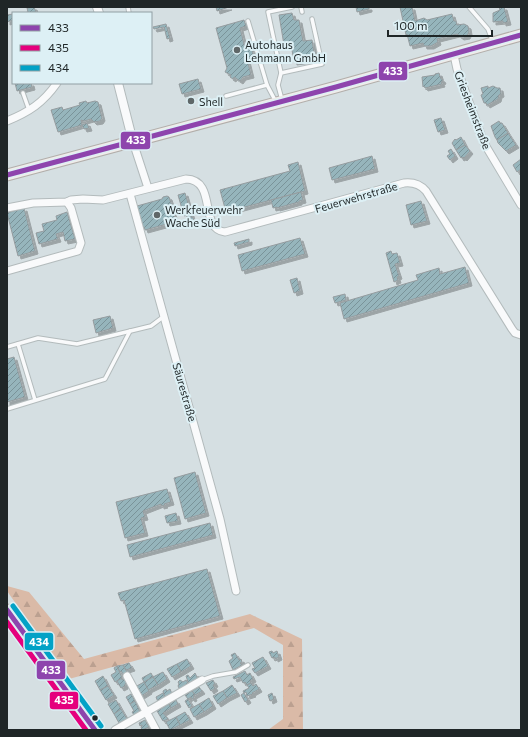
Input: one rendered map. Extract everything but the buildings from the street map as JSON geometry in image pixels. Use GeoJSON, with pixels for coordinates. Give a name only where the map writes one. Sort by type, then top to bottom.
{"type":"FeatureCollection","features":[{"type":"Feature","properties":{"kind":"main road"},"geometry":{"type":"LineString","coordinates":[[7,175],[454,55],[521,35]]}},
{"type":"Feature","properties":{"kind":"main road"},"geometry":{"type":"LineString","coordinates":[[7,610],[95,730]]}},
{"type":"Feature","properties":{"kind":"street","name":"Griesheimstraße"},"geometry":{"type":"LineString","coordinates":[[454,55],[484,143],[521,206]]}},
{"type":"Feature","properties":{"kind":"street"},"geometry":{"type":"LineString","coordinates":[[7,121],[34,108],[56,84]]}},
{"type":"Feature","properties":{"kind":"street"},"geometry":{"type":"LineString","coordinates":[[7,208],[33,203],[67,202],[82,199],[103,200],[148,188],[133,142],[118,84]]}},
{"type":"Feature","properties":{"kind":"street","name":"Feuerwehrstraße"},"geometry":{"type":"LineString","coordinates":[[148,188],[186,179],[197,182],[203,190],[212,224],[217,230],[225,232],[404,183],[416,184],[426,191],[512,329],[515,333],[521,335]]}},
{"type":"Feature","properties":{"kind":"street","name":"Säurestraße"},"geometry":{"type":"LineString","coordinates":[[130,194],[220,519],[236,591]]}},
{"type":"Feature","properties":{"kind":"street"},"geometry":{"type":"LineString","coordinates":[[7,271],[78,251],[81,243],[71,208],[67,202]]}},
{"type":"Feature","properties":{"kind":"street"},"geometry":{"type":"LineString","coordinates":[[127,676],[156,730]]}},
{"type":"Feature","properties":{"kind":"street"},"geometry":{"type":"LineString","coordinates":[[115,730],[202,680]]}},
{"type":"Feature","properties":{"kind":"lane"},"geometry":{"type":"LineString","coordinates":[[279,102],[278,85],[281,73],[268,12],[292,7]]}},
{"type":"Feature","properties":{"kind":"lane"},"geometry":{"type":"LineString","coordinates":[[301,7],[302,12]]}},
{"type":"Feature","properties":{"kind":"lane"},"geometry":{"type":"LineString","coordinates":[[470,7],[488,29],[494,43]]}},
{"type":"Feature","properties":{"kind":"lane"},"geometry":{"type":"LineString","coordinates":[[281,73],[322,64],[312,19]]}},
{"type":"Feature","properties":{"kind":"lane"},"geometry":{"type":"LineString","coordinates":[[248,21],[267,85],[279,102]]}},
{"type":"Feature","properties":{"kind":"lane"},"geometry":{"type":"LineString","coordinates":[[226,96],[267,85]]}},
{"type":"Feature","properties":{"kind":"lane"},"geometry":{"type":"LineString","coordinates":[[23,93],[30,111]]}},
{"type":"Feature","properties":{"kind":"lane"},"geometry":{"type":"LineString","coordinates":[[7,347],[38,338],[77,344],[151,326],[164,317]]}},
{"type":"Feature","properties":{"kind":"lane"},"geometry":{"type":"LineString","coordinates":[[7,409],[105,379],[130,331]]}},
{"type":"Feature","properties":{"kind":"lane"},"geometry":{"type":"LineString","coordinates":[[18,344],[35,400]]}},
{"type":"Feature","properties":{"kind":"lane"},"geometry":{"type":"LineString","coordinates":[[202,680],[213,676],[236,672],[248,666]]}},
{"type":"Feature","properties":{"kind":"green space"},"geometry":{"type":"Polygon","coordinates":[[[7,586],[29,592],[84,659],[250,614],[302,639],[303,730],[268,730],[283,719],[283,645],[254,628],[69,679],[7,591],[7,586]]]}},
{"type":"Feature","properties":{"kind":"transit line","name":"433"},"geometry":{"type":"LineString","coordinates":[[7,175],[336,87],[521,35]]}},
{"type":"Feature","properties":{"kind":"transit line","name":"434"},"geometry":{"type":"LineString","coordinates":[[13,606],[101,726]]}},
{"type":"Feature","properties":{"kind":"transit line","name":"433"},"geometry":{"type":"LineString","coordinates":[[7,610],[95,730]]}},
{"type":"Feature","properties":{"kind":"transit line","name":"435"},"geometry":{"type":"LineString","coordinates":[[7,622],[86,730]]}},
{"type":"Feature","properties":{"kind":"place","name":"Autohaus Lehmann GmbH"},"geometry":{"type":"Point","coordinates":[237,50]}},
{"type":"Feature","properties":{"kind":"place","name":"Shell"},"geometry":{"type":"Point","coordinates":[191,101]}},
{"type":"Feature","properties":{"kind":"place","name":"Werkfeuerwehr Wache Süd"},"geometry":{"type":"Point","coordinates":[157,215]}}]}
